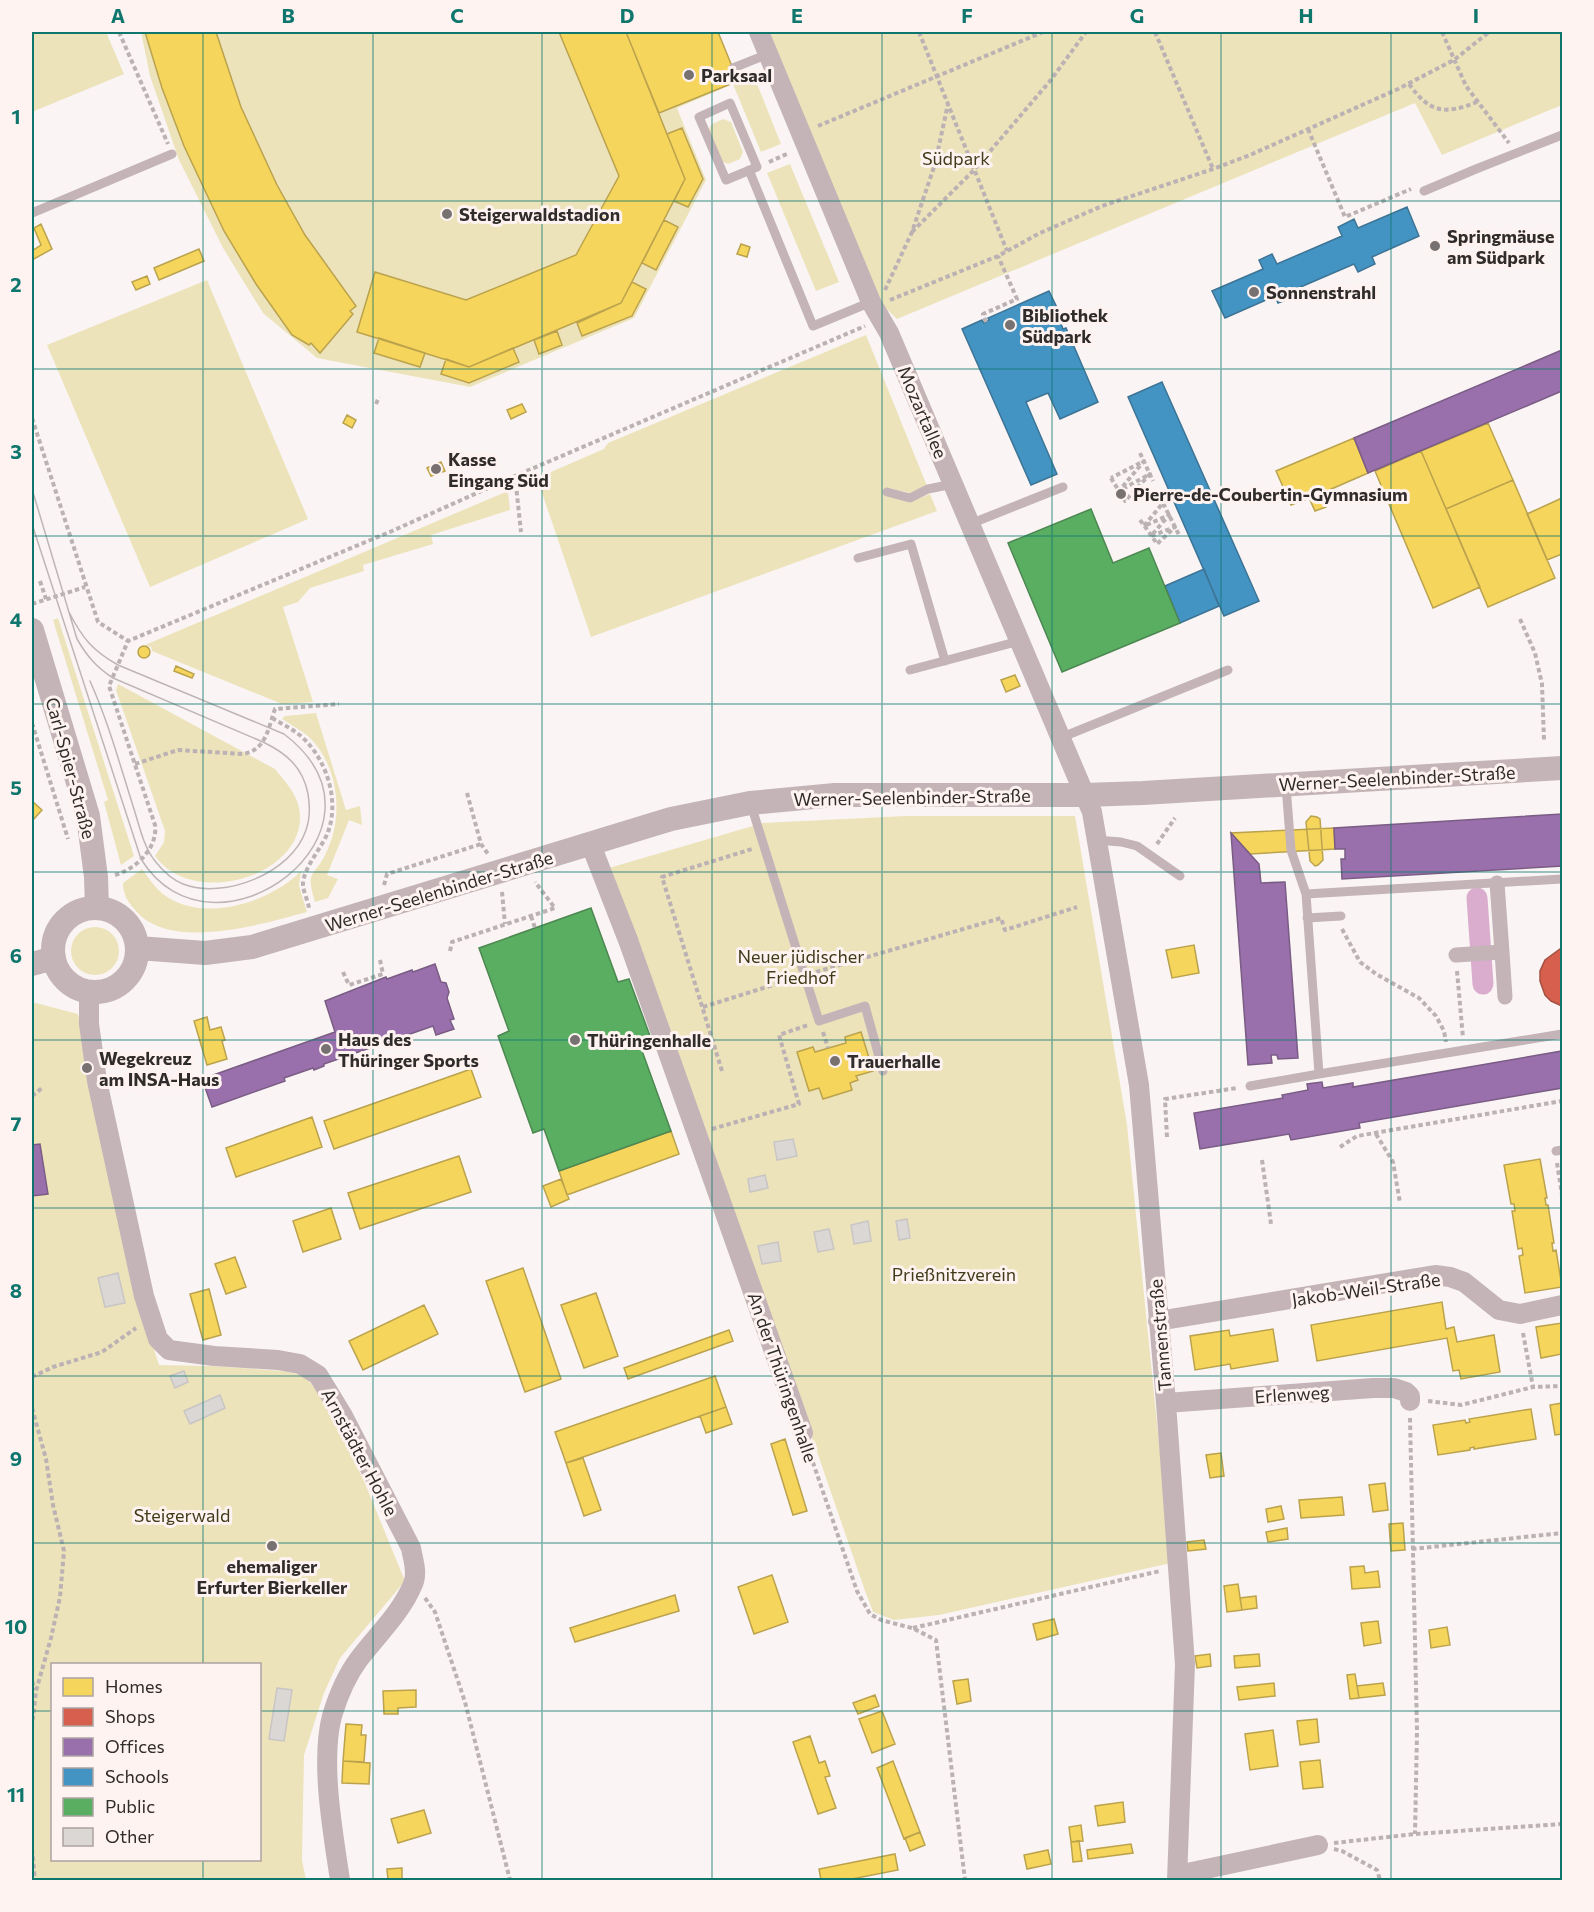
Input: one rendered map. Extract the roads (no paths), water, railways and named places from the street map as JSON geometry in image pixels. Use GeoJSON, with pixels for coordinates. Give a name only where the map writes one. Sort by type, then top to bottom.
{"type":"FeatureCollection","features":[{"type":"Feature","properties":{"kind":"street","name":"Mozartallee"},"geometry":{"type":"LineString","coordinates":[[759,32],[1084,795]]}},
{"type":"Feature","properties":{"kind":"street","name":"Carl-Spier-Straße"},"geometry":{"type":"LineString","coordinates":[[32,630],[35,657],[88,816],[96,877],[97,907]]}},
{"type":"Feature","properties":{"kind":"street","name":"Werner-Seelenbinder-Straße"},"geometry":{"type":"LineString","coordinates":[[138,948],[205,953],[252,947],[671,819],[750,803],[835,795],[1084,795],[1563,768]]}},
{"type":"Feature","properties":{"kind":"street","name":"Tannenstraße"},"geometry":{"type":"LineString","coordinates":[[1084,795],[1092,812],[1139,1085],[1185,1664],[1178,1878]]}},
{"type":"Feature","properties":{"kind":"street","name":"An der Thüringenhalle"},"geometry":{"type":"LineString","coordinates":[[591,845],[628,940],[803,1433]]}},
{"type":"Feature","properties":{"kind":"street"},"geometry":{"type":"LineString","coordinates":[[1497,883],[1505,997]]}},
{"type":"Feature","properties":{"kind":"street"},"geometry":{"type":"LineString","coordinates":[[97,907],[117,913],[125,920],[132,928],[138,948],[134,966],[120,985],[106,991],[89,991],[78,988],[66,980],[57,968],[43,961],[60,927],[70,916],[83,909],[97,907]]}},
{"type":"Feature","properties":{"kind":"street"},"geometry":{"type":"LineString","coordinates":[[1456,955],[1502,952]]}},
{"type":"Feature","properties":{"kind":"street","name":"Arnstädter Hohle"},"geometry":{"type":"LineString","coordinates":[[89,991],[90,1024],[97,1081],[144,1296],[158,1339],[169,1350],[214,1356],[278,1360],[300,1364],[318,1375],[343,1416],[411,1548],[415,1571],[414,1583],[390,1623],[358,1660],[342,1689],[332,1717],[326,1755],[340,1881]]}},
{"type":"Feature","properties":{"kind":"street","name":"Jakob-Weil-Straße"},"geometry":{"type":"LineString","coordinates":[[1158,1321],[1435,1275],[1464,1282],[1499,1310],[1520,1314],[1563,1305]]}},
{"type":"Feature","properties":{"kind":"street","name":"Erlenweg"},"geometry":{"type":"LineString","coordinates":[[1166,1403],[1373,1388],[1402,1390],[1417,1401]]}},
{"type":"Feature","properties":{"kind":"street"},"geometry":{"type":"LineString","coordinates":[[1178,1878],[1318,1845]]}},
{"type":"Feature","properties":{"kind":"lane"},"geometry":{"type":"LineString","coordinates":[[733,68],[768,54]]}},
{"type":"Feature","properties":{"kind":"lane"},"geometry":{"type":"LineString","coordinates":[[729,103],[757,167],[749,170],[726,180],[699,117],[729,103]]}},
{"type":"Feature","properties":{"kind":"lane"},"geometry":{"type":"LineString","coordinates":[[1424,191],[1563,135]]}},
{"type":"Feature","properties":{"kind":"lane"},"geometry":{"type":"LineString","coordinates":[[32,213],[172,154]]}},
{"type":"Feature","properties":{"kind":"lane"},"geometry":{"type":"LineString","coordinates":[[749,170],[813,326],[876,308]]}},
{"type":"Feature","properties":{"kind":"lane"},"geometry":{"type":"LineString","coordinates":[[887,492],[910,498],[928,489],[953,484]]}},
{"type":"Feature","properties":{"kind":"lane"},"geometry":{"type":"LineString","coordinates":[[970,524],[1063,487]]}},
{"type":"Feature","properties":{"kind":"lane"},"geometry":{"type":"LineString","coordinates":[[858,558],[911,544],[945,661]]}},
{"type":"Feature","properties":{"kind":"lane"},"geometry":{"type":"LineString","coordinates":[[910,670],[1019,641]]}},
{"type":"Feature","properties":{"kind":"lane"},"geometry":{"type":"LineString","coordinates":[[1060,738],[1228,670]]}},
{"type":"Feature","properties":{"kind":"lane"},"geometry":{"type":"LineString","coordinates":[[1286,785],[1291,850],[1306,894],[1319,1074]]}},
{"type":"Feature","properties":{"kind":"lane"},"geometry":{"type":"LineString","coordinates":[[750,803],[819,1021],[865,1006],[883,1071]]}},
{"type":"Feature","properties":{"kind":"lane"},"geometry":{"type":"LineString","coordinates":[[1096,840],[1137,846],[1180,876]]}},
{"type":"Feature","properties":{"kind":"lane"},"geometry":{"type":"LineString","coordinates":[[1306,894],[1563,879]]}},
{"type":"Feature","properties":{"kind":"lane"},"geometry":{"type":"LineString","coordinates":[[1307,918],[1341,916]]}},
{"type":"Feature","properties":{"kind":"lane"},"geometry":{"type":"LineString","coordinates":[[1250,1086],[1563,1034]]}},
{"type":"Feature","properties":{"kind":"waterway"},"geometry":{"type":"LineString","coordinates":[[1477,898],[1483,984]]}},
{"type":"Feature","properties":{"kind":"tram line"},"geometry":{"type":"LineString","coordinates":[[32,489],[77,639],[88,656],[113,678],[263,742],[286,756],[298,769],[306,784],[309,799],[308,821],[298,845],[287,859],[255,879],[218,888],[199,888],[183,884],[164,871],[144,842],[108,727],[90,681]]}},
{"type":"Feature","properties":{"kind":"tram line"},"geometry":{"type":"LineString","coordinates":[[32,524],[141,859],[173,891],[211,902],[251,896],[287,876],[313,847],[325,810],[317,772],[284,734],[109,660],[89,643],[69,612]]}},
{"type":"Feature","properties":{"kind":"place","name":"Parksaal"},"geometry":{"type":"Point","coordinates":[689,75]}},
{"type":"Feature","properties":{"kind":"place","name":"Steigerwaldstadion"},"geometry":{"type":"Point","coordinates":[447,214]}},
{"type":"Feature","properties":{"kind":"place","name":"Springmäuse am Südpark"},"geometry":{"type":"Point","coordinates":[1435,246]}},
{"type":"Feature","properties":{"kind":"place","name":"Sonnenstrahl"},"geometry":{"type":"Point","coordinates":[1254,292]}},
{"type":"Feature","properties":{"kind":"place","name":"Bibliothek Südpark"},"geometry":{"type":"Point","coordinates":[1010,325]}},
{"type":"Feature","properties":{"kind":"place","name":"Kasse Eingang Süd"},"geometry":{"type":"Point","coordinates":[436,469]}},
{"type":"Feature","properties":{"kind":"place","name":"Pierre-de-Coubertin-Gymnasium"},"geometry":{"type":"Point","coordinates":[1121,494]}},
{"type":"Feature","properties":{"kind":"place","name":"Thüringenhalle"},"geometry":{"type":"Point","coordinates":[575,1040]}},
{"type":"Feature","properties":{"kind":"place","name":"Haus des Thüringer Sports"},"geometry":{"type":"Point","coordinates":[326,1049]}},
{"type":"Feature","properties":{"kind":"place","name":"Trauerhalle"},"geometry":{"type":"Point","coordinates":[835,1061]}},
{"type":"Feature","properties":{"kind":"place","name":"Wegekreuz am INSA-Haus"},"geometry":{"type":"Point","coordinates":[87,1068]}},
{"type":"Feature","properties":{"kind":"place","name":"ehemaliger Erfurter Bierkeller"},"geometry":{"type":"Point","coordinates":[272,1546]}},
{"type":"Feature","properties":{"kind":"park label","name":"Südpark"},"geometry":{"type":"Point","coordinates":[956,158]}},
{"type":"Feature","properties":{"kind":"park label","name":"Neuer jüdischer Friedhof"},"geometry":{"type":"Point","coordinates":[801,966]}},
{"type":"Feature","properties":{"kind":"park label","name":"Prießnitzverein"},"geometry":{"type":"Point","coordinates":[954,1274]}},
{"type":"Feature","properties":{"kind":"park label","name":"Steigerwald"},"geometry":{"type":"Point","coordinates":[182,1515]}}]}
